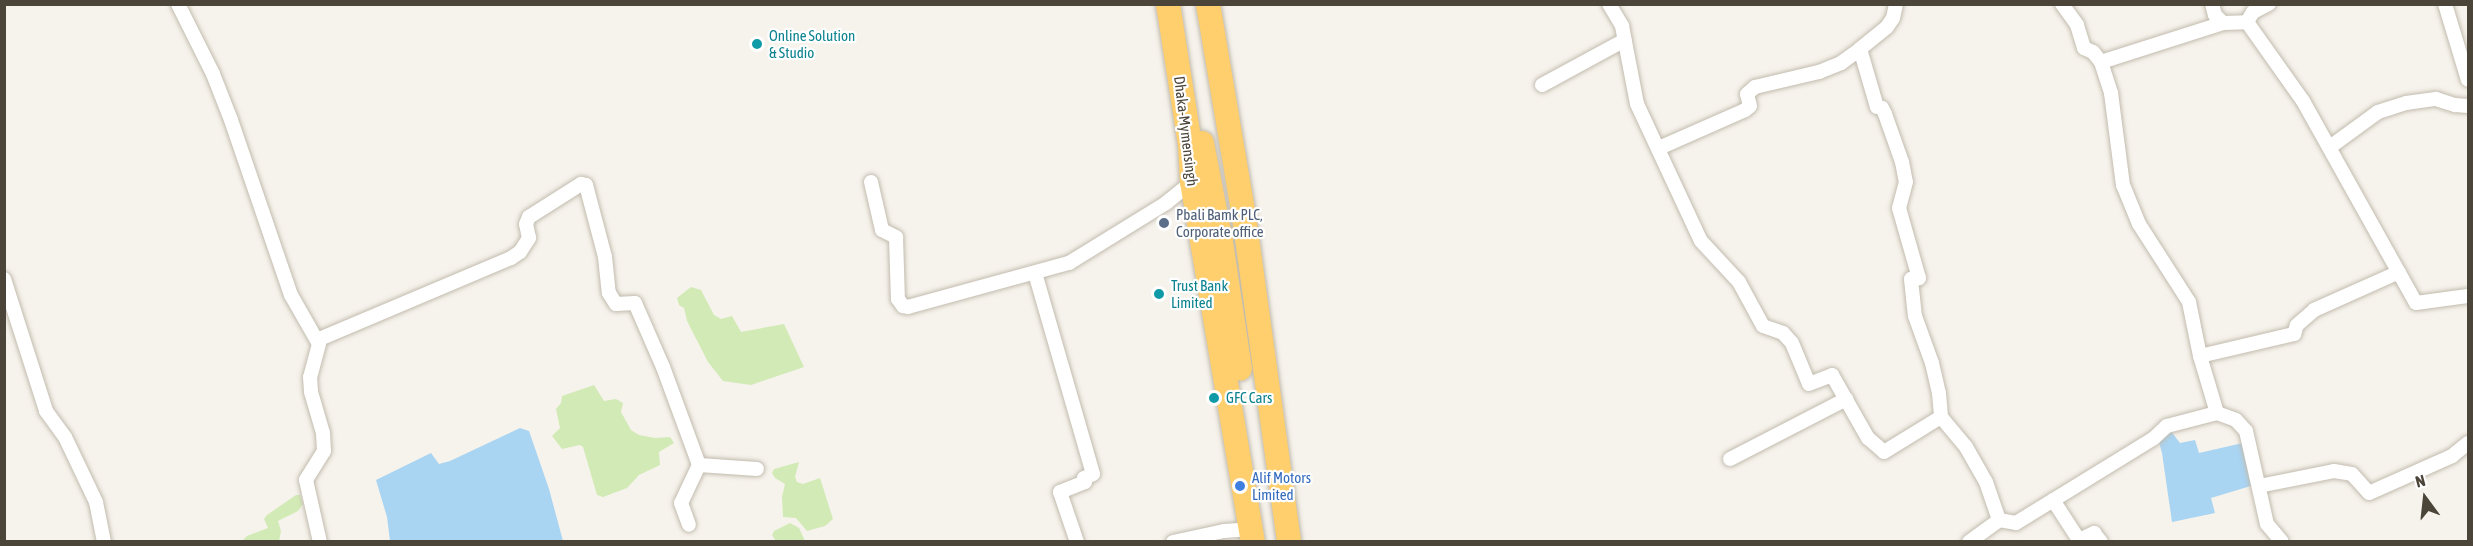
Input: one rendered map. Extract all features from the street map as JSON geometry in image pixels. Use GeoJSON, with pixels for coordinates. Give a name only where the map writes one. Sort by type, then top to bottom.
{"type":"FeatureCollection","features":[{"type":"Feature","properties":{"kind":"highway","name":"Dhaka-Mymensingh"},"geometry":{"type":"LineString","coordinates":[[1168,4],[1190,144],[1192,182],[1257,537]]}},
{"type":"Feature","properties":{"kind":"highway"},"geometry":{"type":"LineString","coordinates":[[1181,4],[1193,92],[1221,242],[1257,537]]}},
{"type":"Feature","properties":{"kind":"highway"},"geometry":{"type":"LineString","coordinates":[[1208,4],[1244,217],[1289,542]]}},
{"type":"Feature","properties":{"kind":"highway"},"geometry":{"type":"LineString","coordinates":[[1190,144],[1193,92]]}},
{"type":"Feature","properties":{"kind":"street"},"geometry":{"type":"LineString","coordinates":[[178,4],[213,74],[224,102],[291,295],[319,344],[310,377],[311,392],[323,433],[324,451],[306,480],[320,542]]}},
{"type":"Feature","properties":{"kind":"street"},"geometry":{"type":"LineString","coordinates":[[1609,4],[1622,26],[1637,104],[1659,148],[1677,195],[1701,241],[1739,282],[1763,326],[1783,333],[1792,344],[1809,384],[1832,375],[1868,438],[1884,452],[1941,417]]}},
{"type":"Feature","properties":{"kind":"street"},"geometry":{"type":"LineString","coordinates":[[1659,148],[1745,110],[1750,106],[1747,94],[1755,87],[1811,71],[1819,72],[1841,63],[1887,27],[1893,18],[1896,4]]}},
{"type":"Feature","properties":{"kind":"street"},"geometry":{"type":"LineString","coordinates":[[2062,4],[2077,25],[2084,48],[2093,52],[2101,62],[2111,93],[2120,168],[2129,204],[2155,250],[2179,283],[2189,302],[2200,356],[2217,412]]}},
{"type":"Feature","properties":{"kind":"street"},"geometry":{"type":"LineString","coordinates":[[2212,4],[2215,15],[2223,23]]}},
{"type":"Feature","properties":{"kind":"street"},"geometry":{"type":"LineString","coordinates":[[2247,22],[2253,12],[2269,4]]}},
{"type":"Feature","properties":{"kind":"street"},"geometry":{"type":"LineString","coordinates":[[2445,4],[2469,80]]}},
{"type":"Feature","properties":{"kind":"street"},"geometry":{"type":"LineString","coordinates":[[2101,62],[2223,23],[2247,22]]}},
{"type":"Feature","properties":{"kind":"street"},"geometry":{"type":"LineString","coordinates":[[2247,22],[2303,101],[2416,303],[2469,296]]}},
{"type":"Feature","properties":{"kind":"street"},"geometry":{"type":"LineString","coordinates":[[1542,85],[1624,40]]}},
{"type":"Feature","properties":{"kind":"street"},"geometry":{"type":"LineString","coordinates":[[1860,49],[1876,107],[1882,108],[1885,114],[1902,162],[1906,182],[1899,208],[1919,278],[1911,279],[1915,316],[1932,363],[1939,393],[1941,417],[1966,447],[1986,482],[1999,520]]}},
{"type":"Feature","properties":{"kind":"street"},"geometry":{"type":"LineString","coordinates":[[2330,147],[2378,112],[2406,103],[2436,99],[2455,105],[2469,106]]}},
{"type":"Feature","properties":{"kind":"street"},"geometry":{"type":"LineString","coordinates":[[872,182],[882,230],[896,237],[898,299],[903,306],[908,307],[1069,263],[1166,203],[1192,182]]}},
{"type":"Feature","properties":{"kind":"street"},"geometry":{"type":"LineString","coordinates":[[317,340],[511,258],[520,252],[529,238],[526,224],[529,217],[581,184],[586,185],[605,257],[609,293],[616,304],[635,303],[663,367],[699,465],[681,500],[689,525]]}},
{"type":"Feature","properties":{"kind":"street"},"geometry":{"type":"LineString","coordinates":[[2200,356],[2294,334],[2297,325],[2314,310],[2399,272]]}},
{"type":"Feature","properties":{"kind":"street"},"geometry":{"type":"LineString","coordinates":[[1035,273],[1093,474],[1084,478],[1085,482],[1060,492],[1077,542]]}},
{"type":"Feature","properties":{"kind":"street"},"geometry":{"type":"LineString","coordinates":[[4,279],[46,411],[65,437],[96,502],[104,542]]}},
{"type":"Feature","properties":{"kind":"street"},"geometry":{"type":"LineString","coordinates":[[1730,459],[1846,399]]}},
{"type":"Feature","properties":{"kind":"street"},"geometry":{"type":"LineString","coordinates":[[1969,542],[1999,520],[2016,523],[2154,438],[2167,426],[2217,412],[2236,420],[2246,431],[2267,524],[2282,542]]}},
{"type":"Feature","properties":{"kind":"street"},"geometry":{"type":"LineString","coordinates":[[2259,486],[2334,471],[2352,474],[2369,493],[2452,456],[2469,442]]}},
{"type":"Feature","properties":{"kind":"street"},"geometry":{"type":"LineString","coordinates":[[699,465],[757,469]]}},
{"type":"Feature","properties":{"kind":"street"},"geometry":{"type":"LineString","coordinates":[[2053,500],[2079,540],[2094,533],[2101,542]]}},
{"type":"Feature","properties":{"kind":"street"},"geometry":{"type":"LineString","coordinates":[[1173,542],[1224,531],[1257,537]]}},
{"type":"Feature","properties":{"kind":"green space"},"geometry":{"type":"Polygon","coordinates":[[[691,287],[701,290],[714,315],[721,319],[732,316],[741,332],[784,324],[804,367],[751,385],[723,381],[708,362],[687,321],[684,308],[679,305],[677,298],[691,287]]]}},
{"type":"Feature","properties":{"kind":"green space"},"geometry":{"type":"Polygon","coordinates":[[[594,385],[604,401],[616,399],[623,403],[621,412],[631,430],[639,435],[655,438],[670,437],[674,443],[659,452],[660,465],[639,475],[627,488],[603,497],[597,495],[583,447],[580,445],[562,449],[552,436],[560,428],[556,409],[561,403],[562,396],[594,385]]]}},
{"type":"Feature","properties":{"kind":"green space"},"geometry":{"type":"Polygon","coordinates":[[[799,462],[795,477],[797,482],[803,484],[820,478],[833,519],[825,526],[807,531],[796,518],[783,517],[782,497],[785,484],[775,478],[772,473],[774,469],[799,462]]]}},
{"type":"Feature","properties":{"kind":"green space"},"geometry":{"type":"Polygon","coordinates":[[[296,495],[300,495],[303,504],[298,511],[278,521],[281,531],[279,541],[242,541],[247,536],[268,528],[264,519],[267,515],[296,495]]]}},
{"type":"Feature","properties":{"kind":"green space"},"geometry":{"type":"Polygon","coordinates":[[[790,523],[799,528],[805,541],[776,541],[772,535],[774,531],[790,523]]]}},
{"type":"Feature","properties":{"kind":"water"},"geometry":{"type":"Polygon","coordinates":[[[520,428],[529,431],[549,489],[563,541],[390,541],[387,517],[376,480],[431,453],[439,464],[450,461],[520,428]]]}},
{"type":"Feature","properties":{"kind":"water"},"geometry":{"type":"Polygon","coordinates":[[[2171,431],[2180,443],[2195,440],[2199,453],[2243,443],[2254,485],[2211,498],[2215,513],[2172,522],[2158,439],[2171,431]]]}},
{"type":"Feature","properties":{"kind":"place","name":"Online Solution & Studio"},"geometry":{"type":"Point","coordinates":[757,44]}},
{"type":"Feature","properties":{"kind":"place","name":"Pbali Bamk PLC, Corporate office"},"geometry":{"type":"Point","coordinates":[1164,223]}},
{"type":"Feature","properties":{"kind":"place","name":"Trust Bank Limited"},"geometry":{"type":"Point","coordinates":[1159,294]}},
{"type":"Feature","properties":{"kind":"place","name":"GFC Cars"},"geometry":{"type":"Point","coordinates":[1214,398]}},
{"type":"Feature","properties":{"kind":"place","name":"Alif Motors Limited"},"geometry":{"type":"Point","coordinates":[1240,486]}}]}
